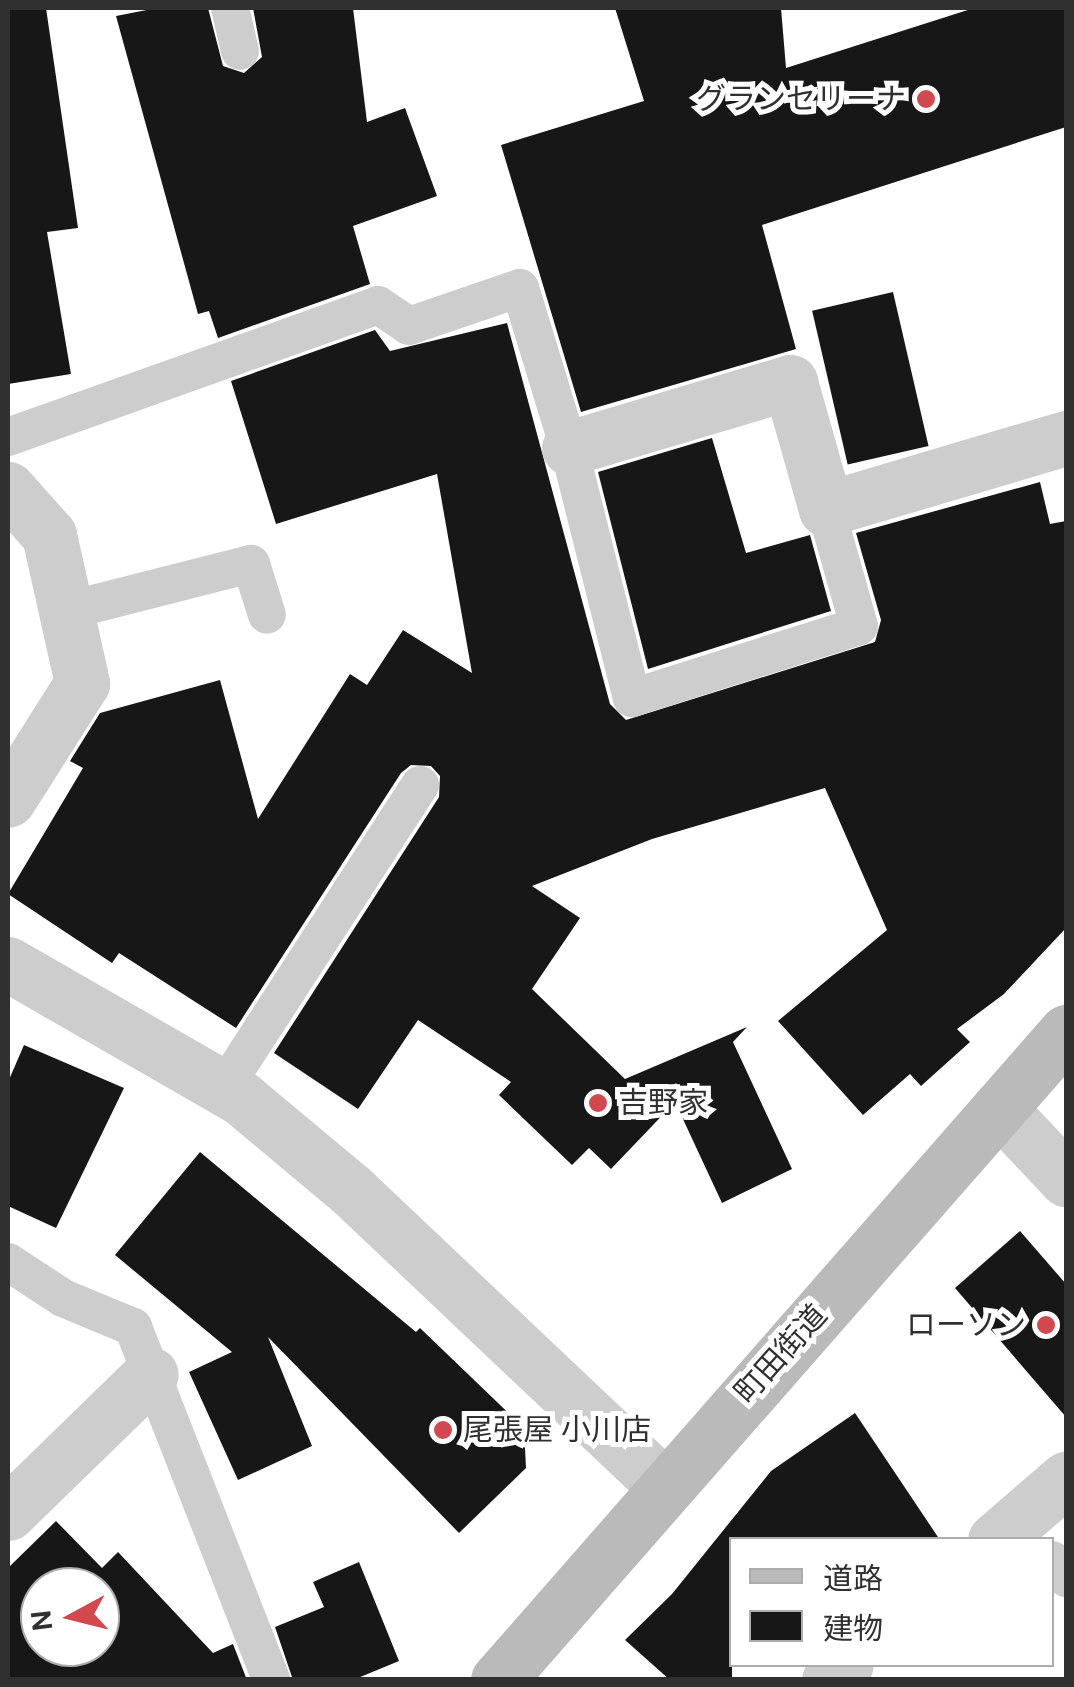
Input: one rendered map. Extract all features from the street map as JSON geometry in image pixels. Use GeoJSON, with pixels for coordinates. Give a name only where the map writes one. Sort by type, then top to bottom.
{"type":"FeatureCollection","features":[{"type":"Feature","properties":{"kind":"main road","name":"町田街道"},"geometry":{"type":"LineString","coordinates":[[498,1680],[664,1486],[1066,1032]]}},
{"type":"Feature","properties":{"kind":"street"},"geometry":{"type":"LineString","coordinates":[[569,448],[790,382],[826,509],[1066,438]]}},
{"type":"Feature","properties":{"kind":"street"},"geometry":{"type":"LineString","coordinates":[[8,489],[49,535],[82,683],[8,800]]}},
{"type":"Feature","properties":{"kind":"street"},"geometry":{"type":"LineString","coordinates":[[8,964],[224,1088],[350,1189],[664,1486]]}},
{"type":"Feature","properties":{"kind":"street"},"geometry":{"type":"LineString","coordinates":[[999,1108],[1066,1179]]}},
{"type":"Feature","properties":{"kind":"street"},"geometry":{"type":"LineString","coordinates":[[8,1513],[151,1374]]}},
{"type":"Feature","properties":{"kind":"street"},"geometry":{"type":"LineString","coordinates":[[1026,1537],[1066,1478]]}},
{"type":"Feature","properties":{"kind":"lane"},"geometry":{"type":"LineString","coordinates":[[230,8],[240,51]]}},
{"type":"Feature","properties":{"kind":"lane"},"geometry":{"type":"LineString","coordinates":[[8,437],[378,305],[409,326],[520,288],[569,448],[632,698],[859,626],[826,509]]}},
{"type":"Feature","properties":{"kind":"lane"},"geometry":{"type":"LineString","coordinates":[[66,611],[251,564],[267,615]]}},
{"type":"Feature","properties":{"kind":"lane"},"geometry":{"type":"LineString","coordinates":[[224,1088],[420,785]]}},
{"type":"Feature","properties":{"kind":"lane"},"geometry":{"type":"LineString","coordinates":[[8,1262],[63,1298],[133,1327],[271,1680]]}},
{"type":"Feature","properties":{"kind":"building"},"geometry":{"type":"Polygon","coordinates":[[[8,8],[46,8],[78,228],[47,232],[71,374],[8,384],[8,8]]]}},
{"type":"Feature","properties":{"kind":"building"},"geometry":{"type":"Polygon","coordinates":[[[157,8],[208,8],[223,66],[244,73],[262,57],[253,8],[353,8],[367,122],[405,108],[437,196],[353,226],[370,284],[218,338],[209,311],[198,314],[116,16],[157,8]]]}},
{"type":"Feature","properties":{"kind":"building"},"geometry":{"type":"Polygon","coordinates":[[[615,8],[781,8],[786,68],[974,8],[1066,8],[1066,127],[762,225],[796,349],[581,412],[501,145],[644,101],[615,8]]]}},
{"type":"Feature","properties":{"kind":"building"},"geometry":{"type":"Polygon","coordinates":[[[893,292],[929,446],[848,465],[812,311],[893,292]]]}},
{"type":"Feature","properties":{"kind":"building"},"geometry":{"type":"Polygon","coordinates":[[[507,323],[610,704],[626,720],[875,642],[881,620],[856,533],[1040,482],[1050,524],[1066,521],[1066,928],[1004,994],[957,1029],[970,1042],[921,1086],[910,1074],[863,1115],[778,1021],[887,930],[825,788],[652,839],[532,886],[580,918],[532,989],[625,1079],[747,1027],[733,1042],[792,1169],[722,1203],[675,1102],[611,1169],[589,1148],[572,1165],[499,1095],[511,1082],[418,1020],[358,1109],[274,1053],[439,797],[440,776],[431,766],[411,765],[401,773],[236,1028],[119,953],[112,963],[8,894],[83,768],[70,761],[100,713],[220,680],[258,819],[350,674],[367,685],[403,630],[472,673],[437,474],[276,524],[231,381],[375,330],[390,351],[507,323]]]}},
{"type":"Feature","properties":{"kind":"building"},"geometry":{"type":"Polygon","coordinates":[[[712,438],[746,553],[810,535],[831,611],[648,669],[598,472],[712,438]]]}},
{"type":"Feature","properties":{"kind":"building"},"geometry":{"type":"Polygon","coordinates":[[[24,1045],[124,1088],[56,1228],[8,1206],[8,1082],[24,1045]]]}},
{"type":"Feature","properties":{"kind":"building"},"geometry":{"type":"Polygon","coordinates":[[[200,1152],[416,1332],[420,1328],[524,1428],[526,1468],[459,1533],[268,1337],[312,1446],[238,1480],[189,1372],[232,1352],[115,1255],[200,1152]]]}},
{"type":"Feature","properties":{"kind":"building"},"geometry":{"type":"Polygon","coordinates":[[[1020,1231],[1066,1284],[1066,1417],[955,1288],[1020,1231]]]}},
{"type":"Feature","properties":{"kind":"building"},"geometry":{"type":"Polygon","coordinates":[[[855,1413],[938,1537],[729,1537],[732,1680],[670,1680],[625,1640],[672,1594],[771,1471],[855,1413]]]}},
{"type":"Feature","properties":{"kind":"building"},"geometry":{"type":"Polygon","coordinates":[[[56,1521],[101,1567],[20,1567],[20,1667],[120,1667],[120,1567],[103,1567],[118,1552],[213,1653],[233,1644],[247,1680],[8,1680],[8,1568],[56,1521]]]}},
{"type":"Feature","properties":{"kind":"building"},"geometry":{"type":"Polygon","coordinates":[[[359,1562],[399,1661],[353,1680],[293,1680],[275,1627],[324,1607],[313,1582],[359,1562]]]}},
{"type":"Feature","properties":{"kind":"place","name":"グランセリーナ"},"geometry":{"type":"Point","coordinates":[926,99]}},
{"type":"Feature","properties":{"kind":"place","name":"吉野家"},"geometry":{"type":"Point","coordinates":[598,1103]}},
{"type":"Feature","properties":{"kind":"place","name":"ローソン"},"geometry":{"type":"Point","coordinates":[1046,1325]}},
{"type":"Feature","properties":{"kind":"place","name":"尾張屋 小川店"},"geometry":{"type":"Point","coordinates":[443,1430]}}]}
